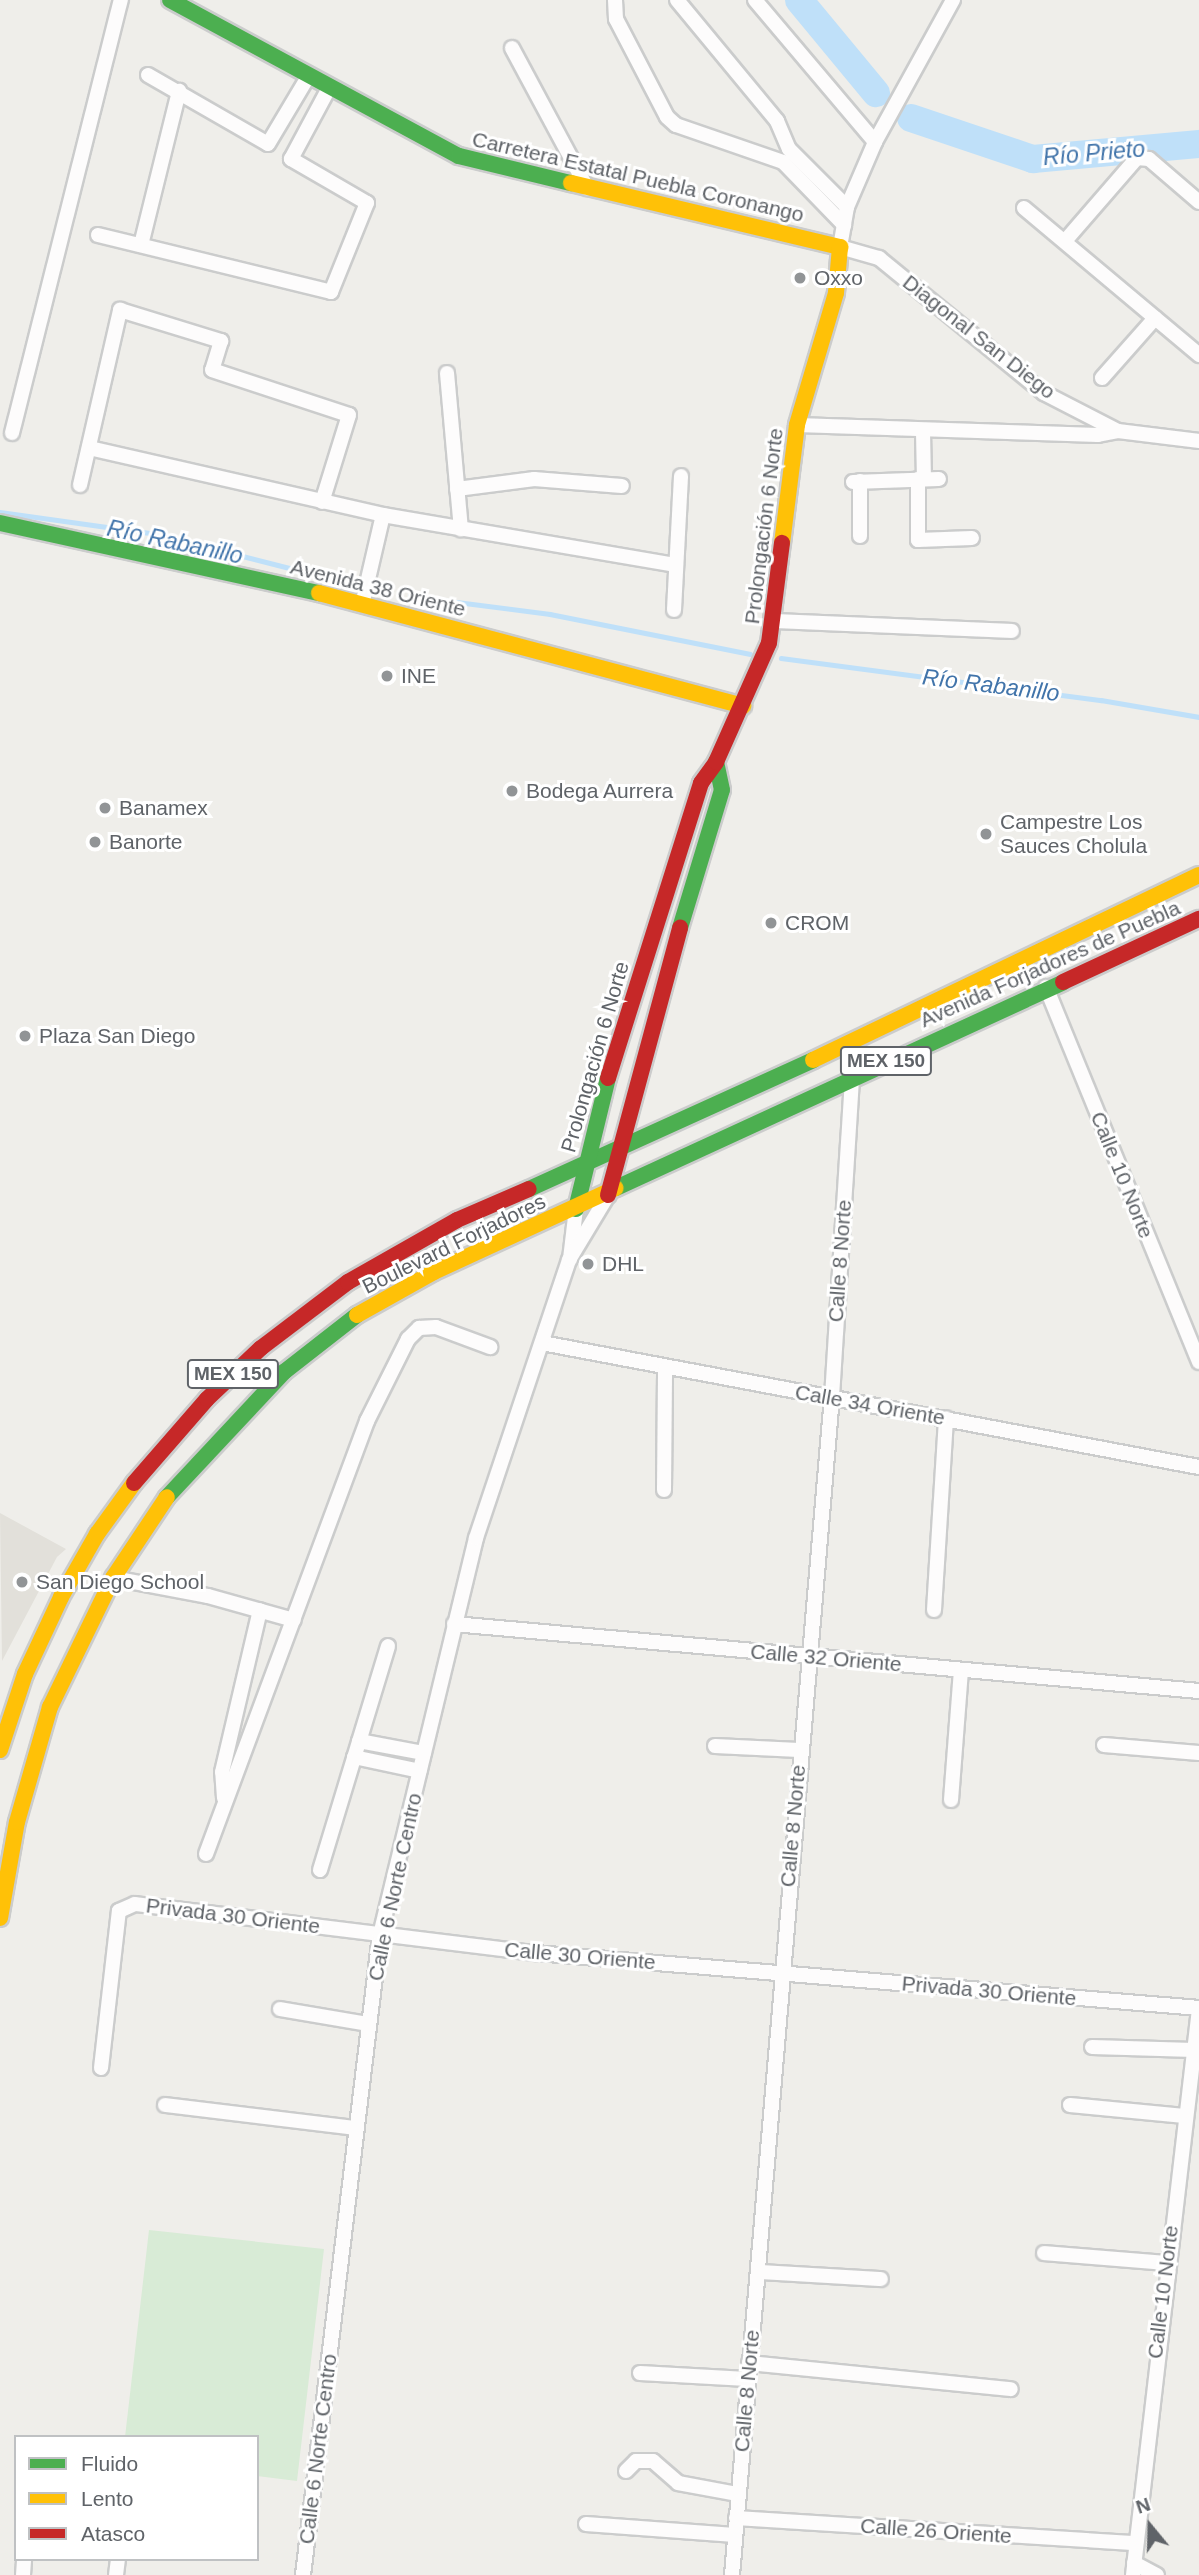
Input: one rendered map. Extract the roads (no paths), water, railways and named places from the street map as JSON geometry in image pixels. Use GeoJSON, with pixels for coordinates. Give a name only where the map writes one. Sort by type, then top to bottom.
{"type":"FeatureCollection","features":[{"type":"Feature","properties":{"kind":"main road","name":"Carretera Estatal Puebla Coronango"},"geometry":{"type":"LineString","coordinates":[[170,0],[455,155],[840,247]]}},
{"type":"Feature","properties":{"kind":"main road","name":"Prolongación 6 Norte"},"geometry":{"type":"LineString","coordinates":[[576,1209],[622,1027],[701,783],[716,762],[743,706],[775,621],[797,425],[836,293],[840,247]]}},
{"type":"Feature","properties":{"kind":"main road","name":"Avenida 38 Oriente"},"geometry":{"type":"LineString","coordinates":[[0,523],[362,605],[743,706]]}},
{"type":"Feature","properties":{"kind":"main road"},"geometry":{"type":"LineString","coordinates":[[608,1195],[618,1150],[722,790],[716,762]]}},
{"type":"Feature","properties":{"kind":"main road","name":"Avenida Forjadores de Puebla"},"geometry":{"type":"LineString","coordinates":[[618,1150],[1199,875]]}},
{"type":"Feature","properties":{"kind":"main road","name":"Avenida Forjadores de Puebla"},"geometry":{"type":"LineString","coordinates":[[576,1209],[852,1077],[1199,919]]}},
{"type":"Feature","properties":{"kind":"main road","name":"Boulevard Forjadores"},"geometry":{"type":"LineString","coordinates":[[0,1750],[24,1674],[97,1534],[145,1468],[207,1399],[261,1348],[379,1262],[457,1220],[618,1150]]}},
{"type":"Feature","properties":{"kind":"main road","name":"Boulevard Forjadores"},"geometry":{"type":"LineString","coordinates":[[0,1917],[17,1822],[50,1707],[113,1578],[170,1493],[284,1372],[364,1310],[434,1272],[576,1209]]}},
{"type":"Feature","properties":{"kind":"street"},"geometry":{"type":"LineString","coordinates":[[12,433],[121,0]]}},
{"type":"Feature","properties":{"kind":"street"},"geometry":{"type":"LineString","coordinates":[[615,0],[616,19],[667,117],[676,125],[783,162],[844,225]]}},
{"type":"Feature","properties":{"kind":"street"},"geometry":{"type":"LineString","coordinates":[[677,0],[777,121],[789,149],[847,207]]}},
{"type":"Feature","properties":{"kind":"street"},"geometry":{"type":"LineString","coordinates":[[755,0],[875,142]]}},
{"type":"Feature","properties":{"kind":"street"},"geometry":{"type":"LineString","coordinates":[[840,247],[847,207],[875,142],[953,0]]}},
{"type":"Feature","properties":{"kind":"street"},"geometry":{"type":"LineString","coordinates":[[512,48],[587,188]]}},
{"type":"Feature","properties":{"kind":"street"},"geometry":{"type":"LineString","coordinates":[[148,75],[268,144],[309,77]]}},
{"type":"Feature","properties":{"kind":"street"},"geometry":{"type":"LineString","coordinates":[[98,234],[331,292],[367,203],[291,159],[329,88]]}},
{"type":"Feature","properties":{"kind":"street"},"geometry":{"type":"LineString","coordinates":[[141,245],[179,91]]}},
{"type":"Feature","properties":{"kind":"street"},"geometry":{"type":"LineString","coordinates":[[1065,241],[1137,158],[1149,159],[1199,202]]}},
{"type":"Feature","properties":{"kind":"street"},"geometry":{"type":"LineString","coordinates":[[1024,208],[1199,355]]}},
{"type":"Feature","properties":{"kind":"street","name":"Diagonal San Diego"},"geometry":{"type":"LineString","coordinates":[[840,247],[879,258],[1044,393],[1118,431]]}},
{"type":"Feature","properties":{"kind":"street"},"geometry":{"type":"LineString","coordinates":[[80,485],[120,310],[221,341],[212,370],[349,415],[322,502]]}},
{"type":"Feature","properties":{"kind":"street"},"geometry":{"type":"LineString","coordinates":[[1102,378],[1155,318]]}},
{"type":"Feature","properties":{"kind":"street"},"geometry":{"type":"LineString","coordinates":[[447,373],[461,529]]}},
{"type":"Feature","properties":{"kind":"street","name":"Diagonal San Diego"},"geometry":{"type":"LineString","coordinates":[[797,425],[923,432],[1098,435],[1118,431],[1199,441]]}},
{"type":"Feature","properties":{"kind":"street"},"geometry":{"type":"LineString","coordinates":[[923,432],[927,479],[918,540],[972,538]]}},
{"type":"Feature","properties":{"kind":"street"},"geometry":{"type":"LineString","coordinates":[[89,448],[383,515],[675,565]]}},
{"type":"Feature","properties":{"kind":"street"},"geometry":{"type":"LineString","coordinates":[[674,610],[681,476]]}},
{"type":"Feature","properties":{"kind":"street"},"geometry":{"type":"LineString","coordinates":[[457,489],[534,479],[622,486]]}},
{"type":"Feature","properties":{"kind":"street"},"geometry":{"type":"LineString","coordinates":[[860,536],[857,482],[927,479]]}},
{"type":"Feature","properties":{"kind":"street"},"geometry":{"type":"LineString","coordinates":[[362,605],[383,515]]}},
{"type":"Feature","properties":{"kind":"street"},"geometry":{"type":"LineString","coordinates":[[775,621],[1012,631]]}},
{"type":"Feature","properties":{"kind":"street","name":"Calle 10 Norte"},"geometry":{"type":"LineString","coordinates":[[1046,987],[1199,1362]]}},
{"type":"Feature","properties":{"kind":"street","name":"Calle 8 Norte"},"geometry":{"type":"LineString","coordinates":[[732,2575],[747,2379],[759,2272],[779,1973],[832,1397],[852,1077]]}},
{"type":"Feature","properties":{"kind":"street","name":"Calle 6 Norte Centro"},"geometry":{"type":"LineString","coordinates":[[569,1260],[608,1195]]}},
{"type":"Feature","properties":{"kind":"street","name":"Calle 6 Norte Centro"},"geometry":{"type":"LineString","coordinates":[[303,2575],[380,1936],[476,1538],[569,1260],[576,1209]]}},
{"type":"Feature","properties":{"kind":"street"},"geometry":{"type":"LineString","coordinates":[[206,1854],[224,1798],[238,1777],[367,1421],[408,1339],[419,1328],[436,1327],[490,1347]]}},
{"type":"Feature","properties":{"kind":"street","name":"Calle 34 Oriente"},"geometry":{"type":"LineString","coordinates":[[542,1343],[665,1370],[832,1397],[1199,1467]]}},
{"type":"Feature","properties":{"kind":"street"},"geometry":{"type":"LineString","coordinates":[[664,1490],[665,1370]]}},
{"type":"Feature","properties":{"kind":"street"},"geometry":{"type":"LineString","coordinates":[[934,1610],[946,1418]]}},
{"type":"Feature","properties":{"kind":"street"},"geometry":{"type":"LineString","coordinates":[[113,1578],[294,1620]]}},
{"type":"Feature","properties":{"kind":"street"},"geometry":{"type":"LineString","coordinates":[[224,1798],[222,1772],[260,1610]]}},
{"type":"Feature","properties":{"kind":"street","name":"Calle 32 Oriente"},"geometry":{"type":"LineString","coordinates":[[454,1625],[1199,1691]]}},
{"type":"Feature","properties":{"kind":"street"},"geometry":{"type":"LineString","coordinates":[[320,1870],[388,1646]]}},
{"type":"Feature","properties":{"kind":"street"},"geometry":{"type":"LineString","coordinates":[[951,1800],[961,1670]]}},
{"type":"Feature","properties":{"kind":"street"},"geometry":{"type":"LineString","coordinates":[[235,1718],[257,1725]]}},
{"type":"Feature","properties":{"kind":"street"},"geometry":{"type":"LineString","coordinates":[[359,1741],[424,1753]]}},
{"type":"Feature","properties":{"kind":"street"},"geometry":{"type":"LineString","coordinates":[[1104,1745],[1199,1753]]}},
{"type":"Feature","properties":{"kind":"street"},"geometry":{"type":"LineString","coordinates":[[716,1746],[799,1750]]}},
{"type":"Feature","properties":{"kind":"street"},"geometry":{"type":"LineString","coordinates":[[354,1758],[420,1771]]}},
{"type":"Feature","properties":{"kind":"street","name":"Privada 30 Oriente"},"geometry":{"type":"LineString","coordinates":[[101,2068],[119,1911],[125,1905],[380,1936]]}},
{"type":"Feature","properties":{"kind":"street","name":"Calle 30 Oriente"},"geometry":{"type":"LineString","coordinates":[[380,1936],[779,1973]]}},
{"type":"Feature","properties":{"kind":"street","name":"Privada 30 Oriente"},"geometry":{"type":"LineString","coordinates":[[779,1973],[1199,2009]]}},
{"type":"Feature","properties":{"kind":"street"},"geometry":{"type":"LineString","coordinates":[[280,2009],[368,2024]]}},
{"type":"Feature","properties":{"kind":"street","name":"Calle 10 Norte"},"geometry":{"type":"LineString","coordinates":[[1133,2569],[1166,2263],[1199,2009]]}},
{"type":"Feature","properties":{"kind":"street"},"geometry":{"type":"LineString","coordinates":[[1092,2047],[1194,2050]]}},
{"type":"Feature","properties":{"kind":"street"},"geometry":{"type":"LineString","coordinates":[[165,2105],[356,2128]]}},
{"type":"Feature","properties":{"kind":"street"},"geometry":{"type":"LineString","coordinates":[[1070,2105],[1184,2116]]}},
{"type":"Feature","properties":{"kind":"street"},"geometry":{"type":"LineString","coordinates":[[1044,2253],[1166,2263]]}},
{"type":"Feature","properties":{"kind":"street"},"geometry":{"type":"LineString","coordinates":[[759,2272],[881,2279]]}},
{"type":"Feature","properties":{"kind":"street"},"geometry":{"type":"LineString","coordinates":[[749,2363],[1011,2389]]}},
{"type":"Feature","properties":{"kind":"street"},"geometry":{"type":"LineString","coordinates":[[640,2372],[747,2379]]}},
{"type":"Feature","properties":{"kind":"street"},"geometry":{"type":"LineString","coordinates":[[626,2472],[636,2461],[653,2461],[678,2483],[738,2494]]}},
{"type":"Feature","properties":{"kind":"street","name":"Calle 26 Oriente"},"geometry":{"type":"LineString","coordinates":[[736,2518],[1136,2543]]}},
{"type":"Feature","properties":{"kind":"street"},"geometry":{"type":"LineString","coordinates":[[586,2524],[735,2535]]}},
{"type":"Feature","properties":{"kind":"street"},"geometry":{"type":"LineString","coordinates":[[1133,2569],[1157,2575]]}},
{"type":"Feature","properties":{"kind":"waterway","name":"Río Prieto"},"geometry":{"type":"LineString","coordinates":[[799,0],[876,93]]}},
{"type":"Feature","properties":{"kind":"waterway","name":"Río Prieto"},"geometry":{"type":"LineString","coordinates":[[911,118],[1033,159],[1199,144]]}},
{"type":"Feature","properties":{"kind":"waterway","name":"Río Rabanillo"},"geometry":{"type":"LineString","coordinates":[[0,512],[156,534],[348,583]]}},
{"type":"Feature","properties":{"kind":"waterway","name":"Río Rabanillo"},"geometry":{"type":"LineString","coordinates":[[410,596],[550,614],[750,654]]}},
{"type":"Feature","properties":{"kind":"waterway","name":"Río Rabanillo"},"geometry":{"type":"LineString","coordinates":[[781,658],[1101,700],[1199,717]]}},
{"type":"Feature","properties":{"kind":"place","name":"Oxxo"},"geometry":{"type":"Point","coordinates":[800,278]}},
{"type":"Feature","properties":{"kind":"place","name":"INE"},"geometry":{"type":"Point","coordinates":[387,676]}},
{"type":"Feature","properties":{"kind":"place","name":"Bodega Aurrera"},"geometry":{"type":"Point","coordinates":[512,791]}},
{"type":"Feature","properties":{"kind":"place","name":"Banamex"},"geometry":{"type":"Point","coordinates":[105,808]}},
{"type":"Feature","properties":{"kind":"place","name":"Campestre Los Sauces Cholula"},"geometry":{"type":"Point","coordinates":[986,834]}},
{"type":"Feature","properties":{"kind":"place","name":"Banorte"},"geometry":{"type":"Point","coordinates":[95,842]}},
{"type":"Feature","properties":{"kind":"place","name":"CROM"},"geometry":{"type":"Point","coordinates":[771,923]}},
{"type":"Feature","properties":{"kind":"place","name":"Plaza San Diego"},"geometry":{"type":"Point","coordinates":[25,1036]}},
{"type":"Feature","properties":{"kind":"place","name":"DHL"},"geometry":{"type":"Point","coordinates":[588,1264]}},
{"type":"Feature","properties":{"kind":"place","name":"San Diego School"},"geometry":{"type":"Point","coordinates":[22,1582]}}]}
